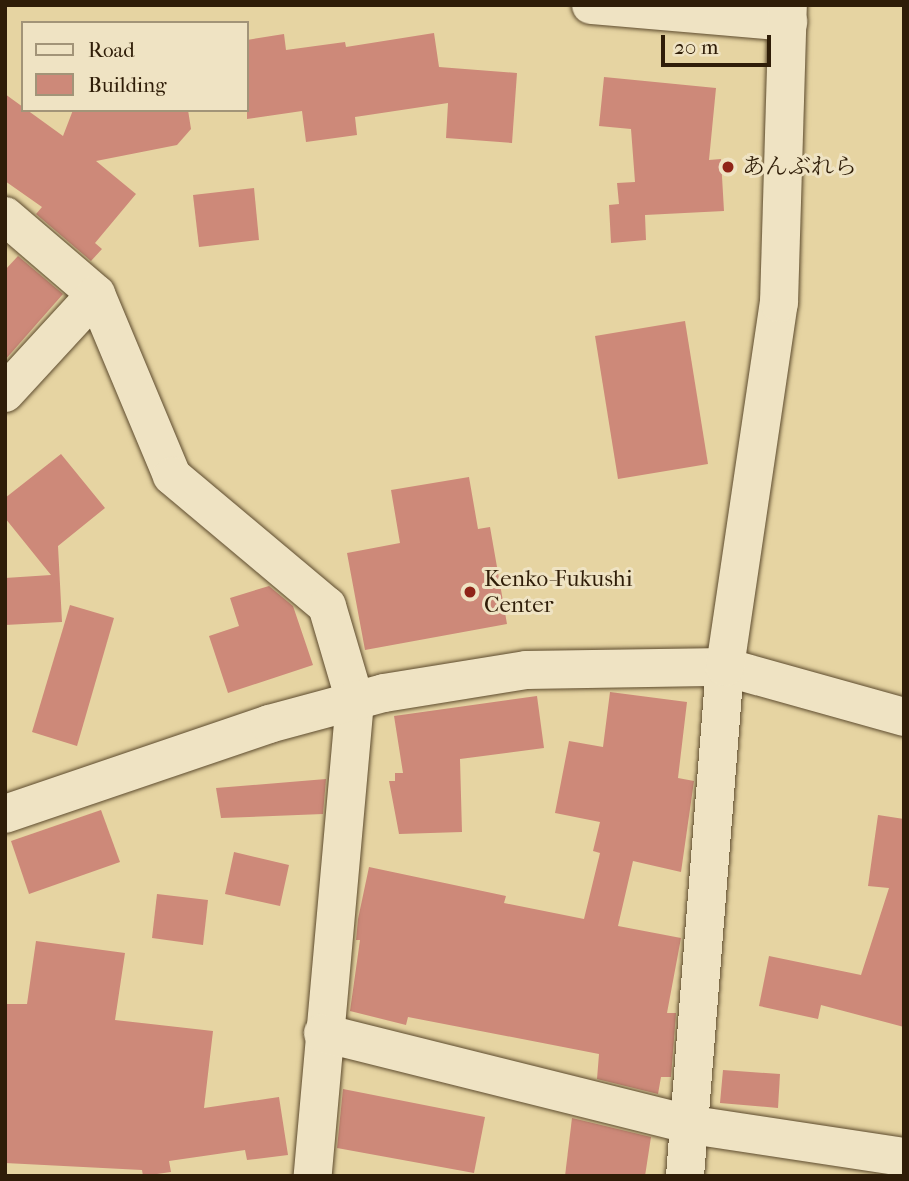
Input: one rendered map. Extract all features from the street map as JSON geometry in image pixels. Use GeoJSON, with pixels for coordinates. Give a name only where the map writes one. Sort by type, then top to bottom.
{"type":"FeatureCollection","features":[{"type":"Feature","properties":{"kind":"street"},"geometry":{"type":"LineString","coordinates":[[591,5],[788,14],[779,303],[725,667],[692,1125],[685,1176]]}},
{"type":"Feature","properties":{"kind":"street"},"geometry":{"type":"LineString","coordinates":[[5,216],[96,294],[172,476],[327,606],[355,701],[323,1033],[313,1176]]}},
{"type":"Feature","properties":{"kind":"street"},"geometry":{"type":"LineString","coordinates":[[5,393],[96,294]]}},
{"type":"Feature","properties":{"kind":"street"},"geometry":{"type":"LineString","coordinates":[[5,814],[269,724],[355,701],[526,670],[725,667],[904,717]]}},
{"type":"Feature","properties":{"kind":"street"},"geometry":{"type":"LineString","coordinates":[[323,1033],[692,1125],[904,1157]]}},
{"type":"Feature","properties":{"kind":"building"},"geometry":{"type":"Polygon","coordinates":[[[434,33],[439,67],[517,73],[512,143],[446,138],[448,103],[355,117],[357,135],[306,142],[302,111],[247,119],[248,40],[284,34],[286,50],[345,42],[346,47],[434,33]]]}},
{"type":"Feature","properties":{"kind":"building"},"geometry":{"type":"Polygon","coordinates":[[[604,77],[716,88],[709,160],[721,159],[724,211],[645,215],[646,240],[611,243],[609,205],[619,204],[617,183],[635,182],[631,129],[599,126],[604,77]]]}},
{"type":"Feature","properties":{"kind":"building"},"geometry":{"type":"Polygon","coordinates":[[[5,94],[21,106],[21,112],[30,112],[63,136],[72,112],[188,112],[191,129],[177,145],[96,161],[136,194],[95,243],[102,249],[91,261],[36,214],[42,207],[5,181],[5,94]]]}},
{"type":"Feature","properties":{"kind":"building"},"geometry":{"type":"Polygon","coordinates":[[[254,188],[259,240],[199,247],[193,195],[254,188]]]}},
{"type":"Feature","properties":{"kind":"building"},"geometry":{"type":"Polygon","coordinates":[[[18,256],[63,294],[5,360],[5,270],[18,256]]]}},
{"type":"Feature","properties":{"kind":"building"},"geometry":{"type":"Polygon","coordinates":[[[685,321],[708,464],[618,479],[595,336],[685,321]]]}},
{"type":"Feature","properties":{"kind":"building"},"geometry":{"type":"Polygon","coordinates":[[[61,454],[105,508],[58,546],[62,622],[5,625],[5,578],[51,575],[5,518],[5,498],[61,454]]]}},
{"type":"Feature","properties":{"kind":"building"},"geometry":{"type":"Polygon","coordinates":[[[469,477],[478,529],[490,527],[507,624],[365,650],[347,553],[400,543],[391,490],[469,477]]]}},
{"type":"Feature","properties":{"kind":"building"},"geometry":{"type":"Polygon","coordinates":[[[269,586],[293,606],[313,665],[228,693],[209,636],[239,626],[230,598],[269,586]]]}},
{"type":"Feature","properties":{"kind":"building"},"geometry":{"type":"Polygon","coordinates":[[[70,605],[114,618],[77,746],[32,732],[70,605]]]}},
{"type":"Feature","properties":{"kind":"building"},"geometry":{"type":"Polygon","coordinates":[[[610,692],[687,702],[678,778],[694,781],[681,872],[633,861],[618,926],[681,938],[667,1013],[676,1013],[671,1077],[661,1077],[658,1094],[597,1079],[599,1054],[408,1017],[406,1025],[350,1011],[360,940],[356,940],[358,919],[369,867],[506,896],[504,903],[584,919],[600,853],[593,851],[600,822],[555,813],[569,741],[603,747],[610,692]]]}},
{"type":"Feature","properties":{"kind":"building"},"geometry":{"type":"Polygon","coordinates":[[[537,696],[544,748],[460,759],[462,832],[399,834],[389,781],[395,781],[395,773],[403,773],[394,716],[537,696]]]}},
{"type":"Feature","properties":{"kind":"building"},"geometry":{"type":"Polygon","coordinates":[[[326,779],[323,814],[221,818],[216,788],[326,779]]]}},
{"type":"Feature","properties":{"kind":"building"},"geometry":{"type":"Polygon","coordinates":[[[101,810],[120,862],[29,894],[11,841],[101,810]]]}},
{"type":"Feature","properties":{"kind":"building"},"geometry":{"type":"Polygon","coordinates":[[[878,815],[904,819],[904,1027],[821,1005],[818,1019],[759,1006],[769,956],[861,975],[889,888],[868,886],[878,815]]]}},
{"type":"Feature","properties":{"kind":"building"},"geometry":{"type":"Polygon","coordinates":[[[234,852],[289,865],[280,906],[225,894],[234,852]]]}},
{"type":"Feature","properties":{"kind":"building"},"geometry":{"type":"Polygon","coordinates":[[[157,894],[208,900],[203,945],[152,938],[157,894]]]}},
{"type":"Feature","properties":{"kind":"building"},"geometry":{"type":"Polygon","coordinates":[[[36,941],[125,953],[115,1020],[213,1031],[204,1108],[279,1097],[288,1155],[247,1160],[245,1150],[169,1161],[171,1172],[143,1176],[142,1170],[5,1163],[5,1004],[27,1004],[36,941]]]}},
{"type":"Feature","properties":{"kind":"building"},"geometry":{"type":"Polygon","coordinates":[[[723,1070],[780,1074],[778,1108],[720,1103],[723,1070]]]}},
{"type":"Feature","properties":{"kind":"building"},"geometry":{"type":"Polygon","coordinates":[[[343,1089],[485,1117],[474,1173],[337,1148],[343,1089]]]}},
{"type":"Feature","properties":{"kind":"building"},"geometry":{"type":"Polygon","coordinates":[[[572,1118],[651,1137],[645,1176],[565,1176],[572,1118]]]}},
{"type":"Feature","properties":{"kind":"place","name":"あんぶれら"},"geometry":{"type":"Point","coordinates":[728,167]}},
{"type":"Feature","properties":{"kind":"place","name":"Kenko-Fukushi Center"},"geometry":{"type":"Point","coordinates":[470,592]}}]}
